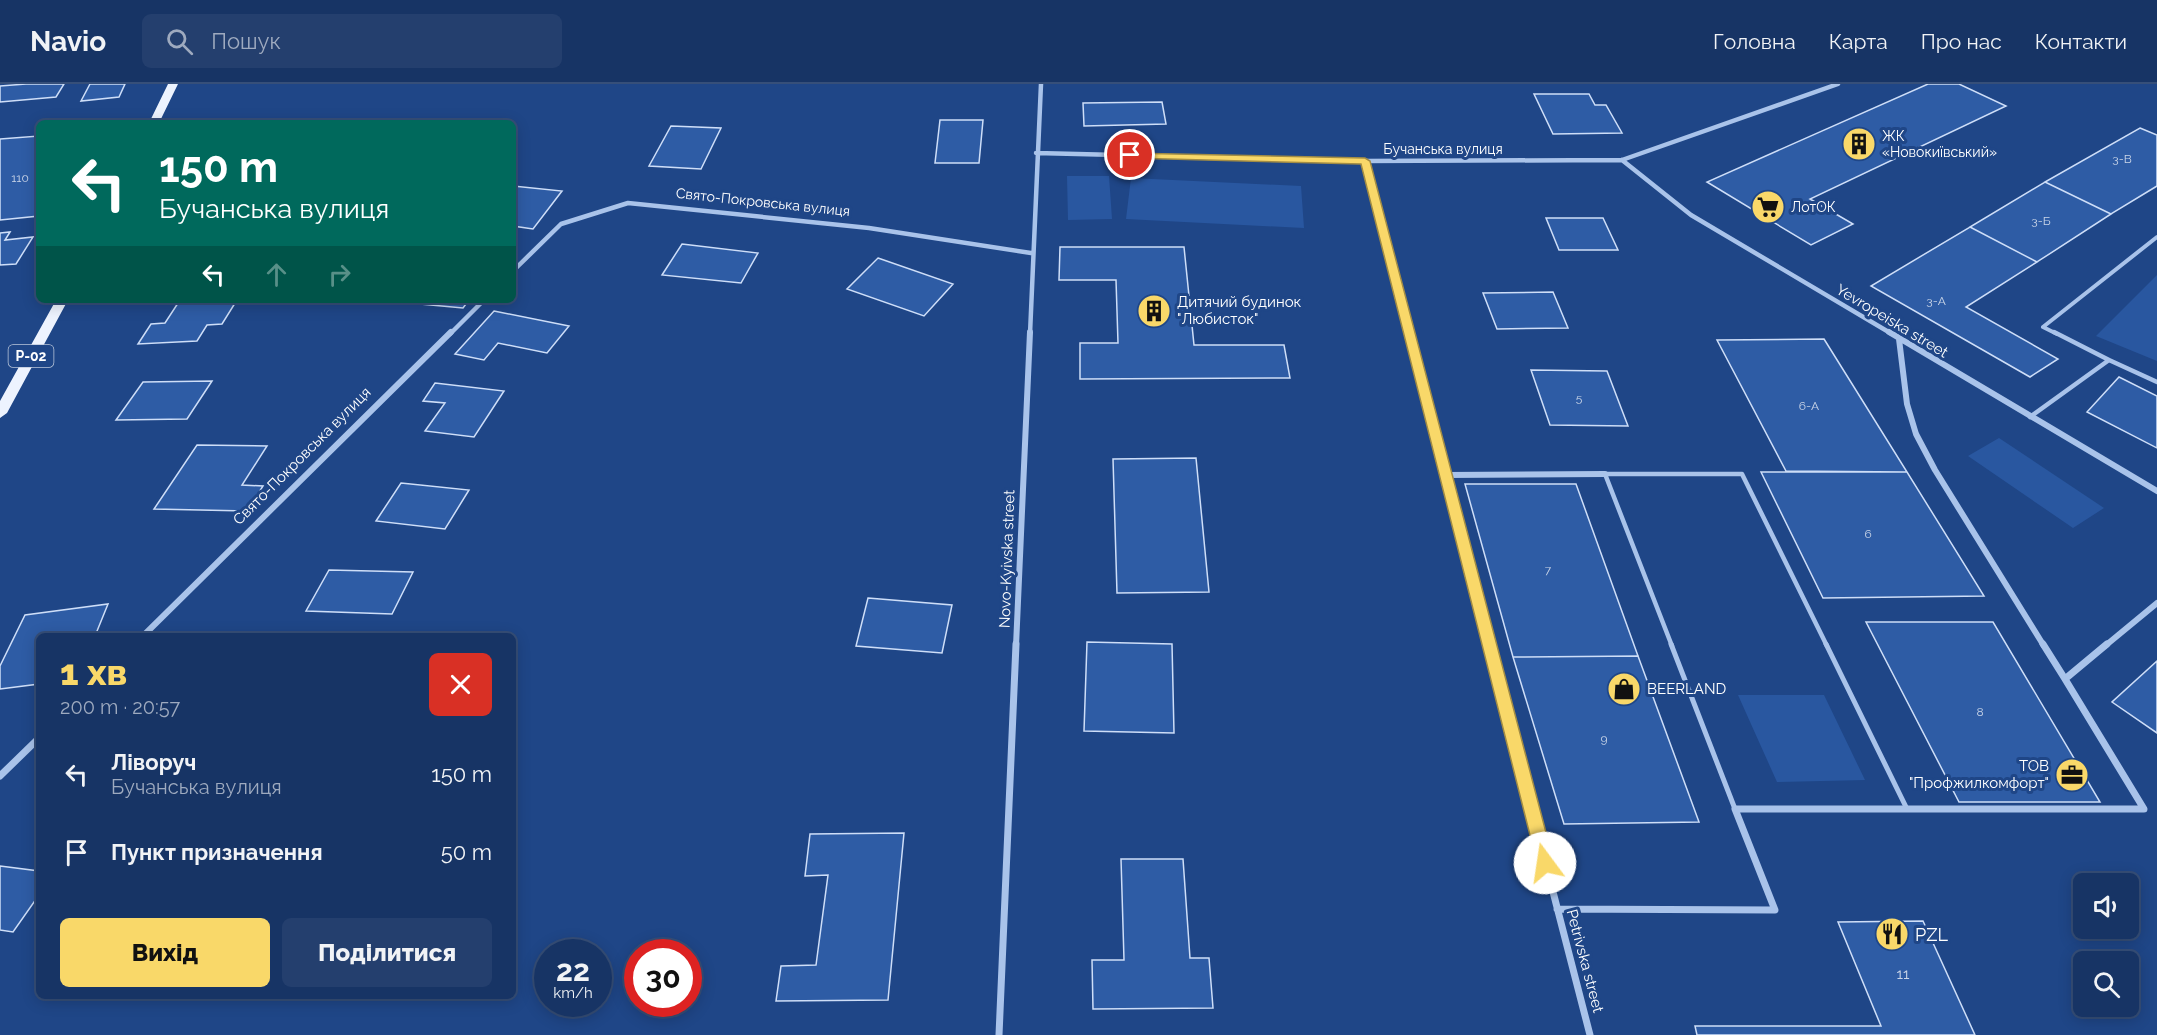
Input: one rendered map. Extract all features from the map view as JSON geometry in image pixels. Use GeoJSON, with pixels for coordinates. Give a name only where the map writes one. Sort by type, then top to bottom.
{"type":"FeatureCollection","features":[{"type":"Feature","properties":{"kind":"main road"},"geometry":{"type":"LineString","coordinates":[[155,120],[172,84]]}},
{"type":"Feature","properties":{"kind":"main road","name":"Р-02"},"geometry":{"type":"LineString","coordinates":[[0,413],[60,303]]}},
{"type":"Feature","properties":{"kind":"street","name":"Novo-Kyivska street"},"geometry":{"type":"LineString","coordinates":[[999,1035],[1031,253],[1041,84]]}},
{"type":"Feature","properties":{"kind":"street","name":"Бучанська вулиця"},"geometry":{"type":"LineString","coordinates":[[1036,153],[1365,161],[1622,160],[1838,84]]}},
{"type":"Feature","properties":{"kind":"street","name":"Yevropeiska street"},"geometry":{"type":"LineString","coordinates":[[1622,160],[1691,215],[2157,491]]}},
{"type":"Feature","properties":{"kind":"street","name":"Petrivska street"},"geometry":{"type":"LineString","coordinates":[[1365,161],[1590,1035]]}},
{"type":"Feature","properties":{"kind":"street","name":"Свято-Покровська вулиця"},"geometry":{"type":"LineString","coordinates":[[516,269],[561,224],[628,203],[869,228],[1031,253]]}},
{"type":"Feature","properties":{"kind":"street","name":"Свято-Покровська вулиця"},"geometry":{"type":"LineString","coordinates":[[146,633],[481,303]]}},
{"type":"Feature","properties":{"kind":"street"},"geometry":{"type":"LineString","coordinates":[[1557,909],[1775,910],[1735,809],[2144,809],[1935,470],[1916,434],[1907,404],[1899,339]]}},
{"type":"Feature","properties":{"kind":"street"},"geometry":{"type":"LineString","coordinates":[[1446,475],[1605,474]]}},
{"type":"Feature","properties":{"kind":"street"},"geometry":{"type":"LineString","coordinates":[[2065,680],[2157,603]]}},
{"type":"Feature","properties":{"kind":"street"},"geometry":{"type":"LineString","coordinates":[[0,776],[36,741]]}},
{"type":"Feature","properties":{"kind":"lane"},"geometry":{"type":"LineString","coordinates":[[2157,237],[2043,327],[2157,382]]}},
{"type":"Feature","properties":{"kind":"lane"},"geometry":{"type":"LineString","coordinates":[[2030,417],[2109,360]]}},
{"type":"Feature","properties":{"kind":"lane"},"geometry":{"type":"LineString","coordinates":[[1735,809],[1605,474],[1742,474],[1906,809]]}},
{"type":"Feature","properties":{"kind":"shaded area"},"geometry":{"type":"Polygon","coordinates":[[[1067,176],[1109,176],[1112,219],[1068,220],[1067,176]]]}},
{"type":"Feature","properties":{"kind":"shaded area"},"geometry":{"type":"Polygon","coordinates":[[[1131,178],[1301,186],[1304,228],[1126,219],[1131,178]]]}},
{"type":"Feature","properties":{"kind":"shaded area"},"geometry":{"type":"Polygon","coordinates":[[[2157,275],[2157,361],[2096,336],[2157,275]]]}},
{"type":"Feature","properties":{"kind":"shaded area"},"geometry":{"type":"Polygon","coordinates":[[[1999,438],[2104,508],[2073,528],[1968,456],[1999,438]]]}},
{"type":"Feature","properties":{"kind":"shaded area"},"geometry":{"type":"Polygon","coordinates":[[[1738,695],[1824,695],[1865,780],[1777,782],[1738,695]]]}},
{"type":"Feature","properties":{"kind":"building"},"geometry":{"type":"Polygon","coordinates":[[[64,84],[56,97],[0,102],[0,86],[64,84]]]}},
{"type":"Feature","properties":{"kind":"building"},"geometry":{"type":"Polygon","coordinates":[[[90,84],[125,84],[119,97],[81,101],[90,84]]]}},
{"type":"Feature","properties":{"kind":"building","name":"ЖК «Новокиївський»"},"geometry":{"type":"Polygon","coordinates":[[[1928,84],[1959,84],[2006,106],[1810,199],[1853,224],[1811,245],[1707,182],[1928,84]]]}},
{"type":"Feature","properties":{"kind":"building"},"geometry":{"type":"Polygon","coordinates":[[[1534,94],[1589,94],[1595,105],[1606,105],[1622,133],[1553,134],[1534,94]]]}},
{"type":"Feature","properties":{"kind":"building"},"geometry":{"type":"Polygon","coordinates":[[[1162,102],[1166,124],[1084,126],[1083,103],[1162,102]]]}},
{"type":"Feature","properties":{"kind":"building"},"geometry":{"type":"Polygon","coordinates":[[[940,120],[983,120],[979,163],[935,163],[940,120]]]}},
{"type":"Feature","properties":{"kind":"building"},"geometry":{"type":"Polygon","coordinates":[[[671,126],[721,128],[701,169],[649,166],[671,126]]]}},
{"type":"Feature","properties":{"kind":"building"},"geometry":{"type":"Polygon","coordinates":[[[2140,128],[2157,135],[2157,186],[2111,214],[2045,182],[2140,128]]]}},
{"type":"Feature","properties":{"kind":"building"},"geometry":{"type":"Polygon","coordinates":[[[36,136],[36,216],[0,220],[0,139],[36,136]]]}},
{"type":"Feature","properties":{"kind":"building"},"geometry":{"type":"Polygon","coordinates":[[[2045,182],[2111,214],[2037,262],[1970,227],[2045,182]]]}},
{"type":"Feature","properties":{"kind":"building"},"geometry":{"type":"Polygon","coordinates":[[[516,186],[562,191],[533,229],[516,226],[516,186]]]}},
{"type":"Feature","properties":{"kind":"building"},"geometry":{"type":"Polygon","coordinates":[[[1546,218],[1603,218],[1618,250],[1559,250],[1546,218]]]}},
{"type":"Feature","properties":{"kind":"building"},"geometry":{"type":"Polygon","coordinates":[[[1970,227],[2037,262],[1966,307],[2058,359],[2030,377],[1871,286],[1970,227]]]}},
{"type":"Feature","properties":{"kind":"building"},"geometry":{"type":"Polygon","coordinates":[[[10,232],[5,240],[33,237],[16,264],[0,265],[0,233],[10,232]]]}},
{"type":"Feature","properties":{"kind":"building"},"geometry":{"type":"Polygon","coordinates":[[[682,244],[758,253],[741,283],[662,275],[682,244]]]}},
{"type":"Feature","properties":{"kind":"building","name":"Дитячий будинок \"Любисток\""},"geometry":{"type":"Polygon","coordinates":[[[1060,247],[1184,247],[1194,345],[1284,345],[1290,378],[1080,379],[1080,343],[1118,343],[1116,280],[1059,280],[1060,247]]]}},
{"type":"Feature","properties":{"kind":"building"},"geometry":{"type":"Polygon","coordinates":[[[878,258],[953,284],[924,316],[847,289],[878,258]]]}},
{"type":"Feature","properties":{"kind":"building"},"geometry":{"type":"Polygon","coordinates":[[[1553,292],[1568,328],[1497,329],[1483,293],[1553,292]]]}},
{"type":"Feature","properties":{"kind":"building"},"geometry":{"type":"Polygon","coordinates":[[[178,303],[235,303],[222,324],[207,325],[197,341],[138,344],[151,324],[165,323],[178,303]]]}},
{"type":"Feature","properties":{"kind":"building"},"geometry":{"type":"Polygon","coordinates":[[[410,303],[467,303],[463,308],[410,303]]]}},
{"type":"Feature","properties":{"kind":"building"},"geometry":{"type":"Polygon","coordinates":[[[494,311],[569,326],[547,353],[498,343],[484,360],[455,354],[494,311]]]}},
{"type":"Feature","properties":{"kind":"building"},"geometry":{"type":"Polygon","coordinates":[[[1824,339],[1907,472],[1786,471],[1717,340],[1824,339]]]}},
{"type":"Feature","properties":{"kind":"building"},"geometry":{"type":"Polygon","coordinates":[[[1531,370],[1607,371],[1628,426],[1550,425],[1531,370]]]}},
{"type":"Feature","properties":{"kind":"building"},"geometry":{"type":"Polygon","coordinates":[[[2119,377],[2157,396],[2157,448],[2087,412],[2119,377]]]}},
{"type":"Feature","properties":{"kind":"building"},"geometry":{"type":"Polygon","coordinates":[[[212,381],[187,419],[116,420],[143,382],[212,381]]]}},
{"type":"Feature","properties":{"kind":"building"},"geometry":{"type":"Polygon","coordinates":[[[435,383],[504,391],[474,437],[425,431],[445,403],[423,401],[435,383]]]}},
{"type":"Feature","properties":{"kind":"building"},"geometry":{"type":"Polygon","coordinates":[[[197,445],[267,446],[242,485],[263,486],[247,511],[154,509],[197,445]]]}},
{"type":"Feature","properties":{"kind":"building"},"geometry":{"type":"Polygon","coordinates":[[[1196,458],[1209,592],[1117,593],[1113,459],[1196,458]]]}},
{"type":"Feature","properties":{"kind":"building"},"geometry":{"type":"Polygon","coordinates":[[[1761,472],[1907,472],[1984,596],[1823,598],[1761,472]]]}},
{"type":"Feature","properties":{"kind":"building"},"geometry":{"type":"Polygon","coordinates":[[[401,483],[469,490],[445,529],[376,521],[401,483]]]}},
{"type":"Feature","properties":{"kind":"building"},"geometry":{"type":"Polygon","coordinates":[[[1465,484],[1576,484],[1638,656],[1513,657],[1465,484]]]}},
{"type":"Feature","properties":{"kind":"building"},"geometry":{"type":"Polygon","coordinates":[[[329,570],[413,572],[392,614],[306,611],[329,570]]]}},
{"type":"Feature","properties":{"kind":"building"},"geometry":{"type":"Polygon","coordinates":[[[868,598],[952,605],[942,653],[856,646],[868,598]]]}},
{"type":"Feature","properties":{"kind":"building"},"geometry":{"type":"Polygon","coordinates":[[[108,604],[96,633],[36,633],[36,684],[0,689],[0,666],[25,615],[108,604]]]}},
{"type":"Feature","properties":{"kind":"building"},"geometry":{"type":"Polygon","coordinates":[[[1866,622],[1993,622],[2100,802],[1959,802],[1866,622]]]}},
{"type":"Feature","properties":{"kind":"building"},"geometry":{"type":"Polygon","coordinates":[[[1087,642],[1172,644],[1174,733],[1084,731],[1087,642]]]}},
{"type":"Feature","properties":{"kind":"building"},"geometry":{"type":"Polygon","coordinates":[[[1638,656],[1699,822],[1564,824],[1513,657],[1638,656]]]}},
{"type":"Feature","properties":{"kind":"building"},"geometry":{"type":"Polygon","coordinates":[[[2157,661],[2157,733],[2112,702],[2157,661]]]}},
{"type":"Feature","properties":{"kind":"building"},"geometry":{"type":"Polygon","coordinates":[[[904,833],[888,1000],[776,1001],[781,966],[816,965],[828,875],[805,876],[810,834],[904,833]]]}},
{"type":"Feature","properties":{"kind":"building"},"geometry":{"type":"Polygon","coordinates":[[[1121,859],[1183,859],[1190,958],[1209,958],[1213,1008],[1093,1009],[1092,960],[1124,960],[1121,859]]]}},
{"type":"Feature","properties":{"kind":"building"},"geometry":{"type":"Polygon","coordinates":[[[0,866],[36,871],[36,899],[13,932],[0,930],[0,866]]]}},
{"type":"Feature","properties":{"kind":"building"},"geometry":{"type":"Polygon","coordinates":[[[1923,921],[1975,1035],[1697,1035],[1695,1026],[1881,1026],[1838,922],[1923,921]]]}},
{"type":"Feature","properties":{"kind":"place","name":"ЖК «Новокиївський»"},"geometry":{"type":"Point","coordinates":[1859,144]}},
{"type":"Feature","properties":{"kind":"place","name":"ЛотОК"},"geometry":{"type":"Point","coordinates":[1768,207]}},
{"type":"Feature","properties":{"kind":"place","name":"Дитячий будинок \"Любисток\""},"geometry":{"type":"Point","coordinates":[1154,311]}},
{"type":"Feature","properties":{"kind":"place","name":"BEERLAND"},"geometry":{"type":"Point","coordinates":[1624,689]}},
{"type":"Feature","properties":{"kind":"place","name":"ТОВ \"Профжилкомфорт\""},"geometry":{"type":"Point","coordinates":[2072,775]}},
{"type":"Feature","properties":{"kind":"place","name":"PZL"},"geometry":{"type":"Point","coordinates":[1892,934]}},
{"type":"Feature","properties":{"kind":"route"},"geometry":{"type":"LineString","coordinates":[[1130,155],[1365,161],[1545,863]]}}]}
